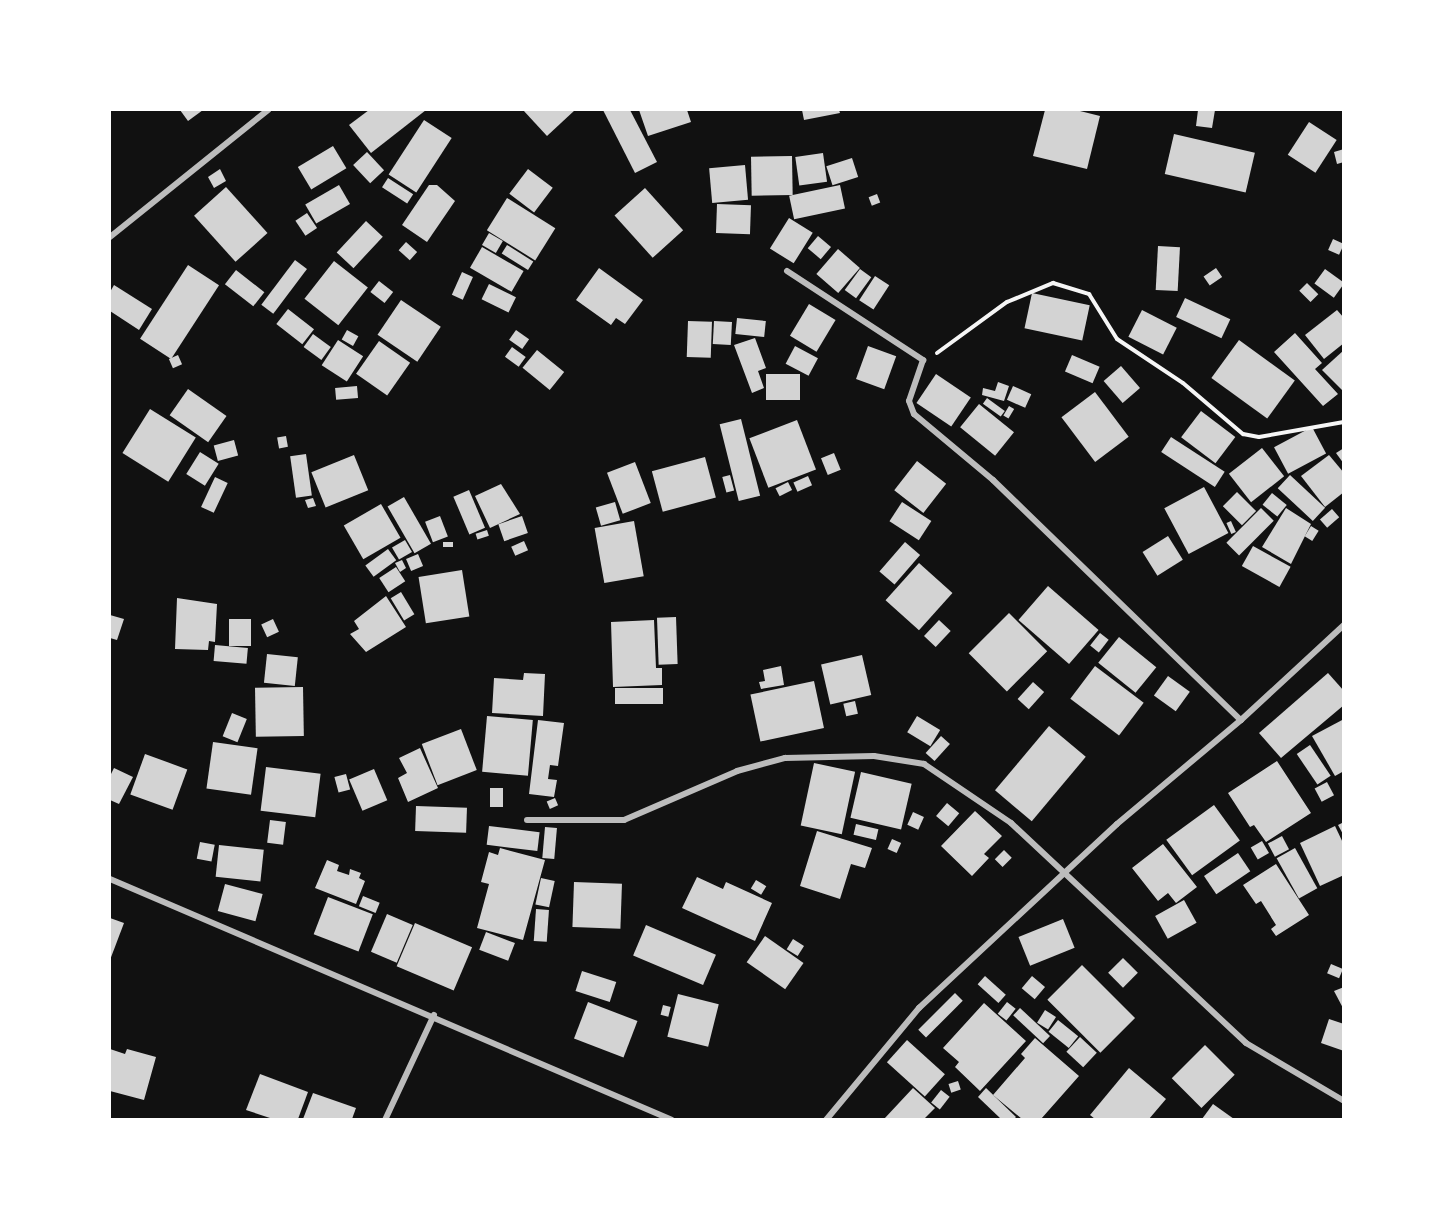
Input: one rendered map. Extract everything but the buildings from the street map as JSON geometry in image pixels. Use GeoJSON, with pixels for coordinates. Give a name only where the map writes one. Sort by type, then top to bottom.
{"type":"FeatureCollection","features":[{"type":"Feature","properties":{"kind":"street"},"geometry":{"type":"LineString","coordinates":[[110,237],[268,110]]}},
{"type":"Feature","properties":{"kind":"street"},"geometry":{"type":"LineString","coordinates":[[787,271],[923,360],[909,401],[914,414],[993,480],[1241,720]]}},
{"type":"Feature","properties":{"kind":"street"},"geometry":{"type":"LineString","coordinates":[[826,1119],[919,1008],[1066,871],[1241,720],[1344,625]]}},
{"type":"Feature","properties":{"kind":"street"},"geometry":{"type":"LineString","coordinates":[[527,820],[624,820],[737,771],[785,758],[874,756],[924,764],[953,781],[1011,824],[1066,871],[1164,970],[1246,1043],[1344,1101]]}},
{"type":"Feature","properties":{"kind":"street"},"geometry":{"type":"LineString","coordinates":[[110,879],[434,1015],[672,1119]]}},
{"type":"Feature","properties":{"kind":"street"},"geometry":{"type":"LineString","coordinates":[[385,1119],[434,1015]]}},
{"type":"Feature","properties":{"kind":"path"},"geometry":{"type":"LineString","coordinates":[[923,360],[968,333],[1007,302],[1053,283],[1089,294],[1118,339],[1183,383],[1244,434],[1259,436],[1344,422]]}}]}
